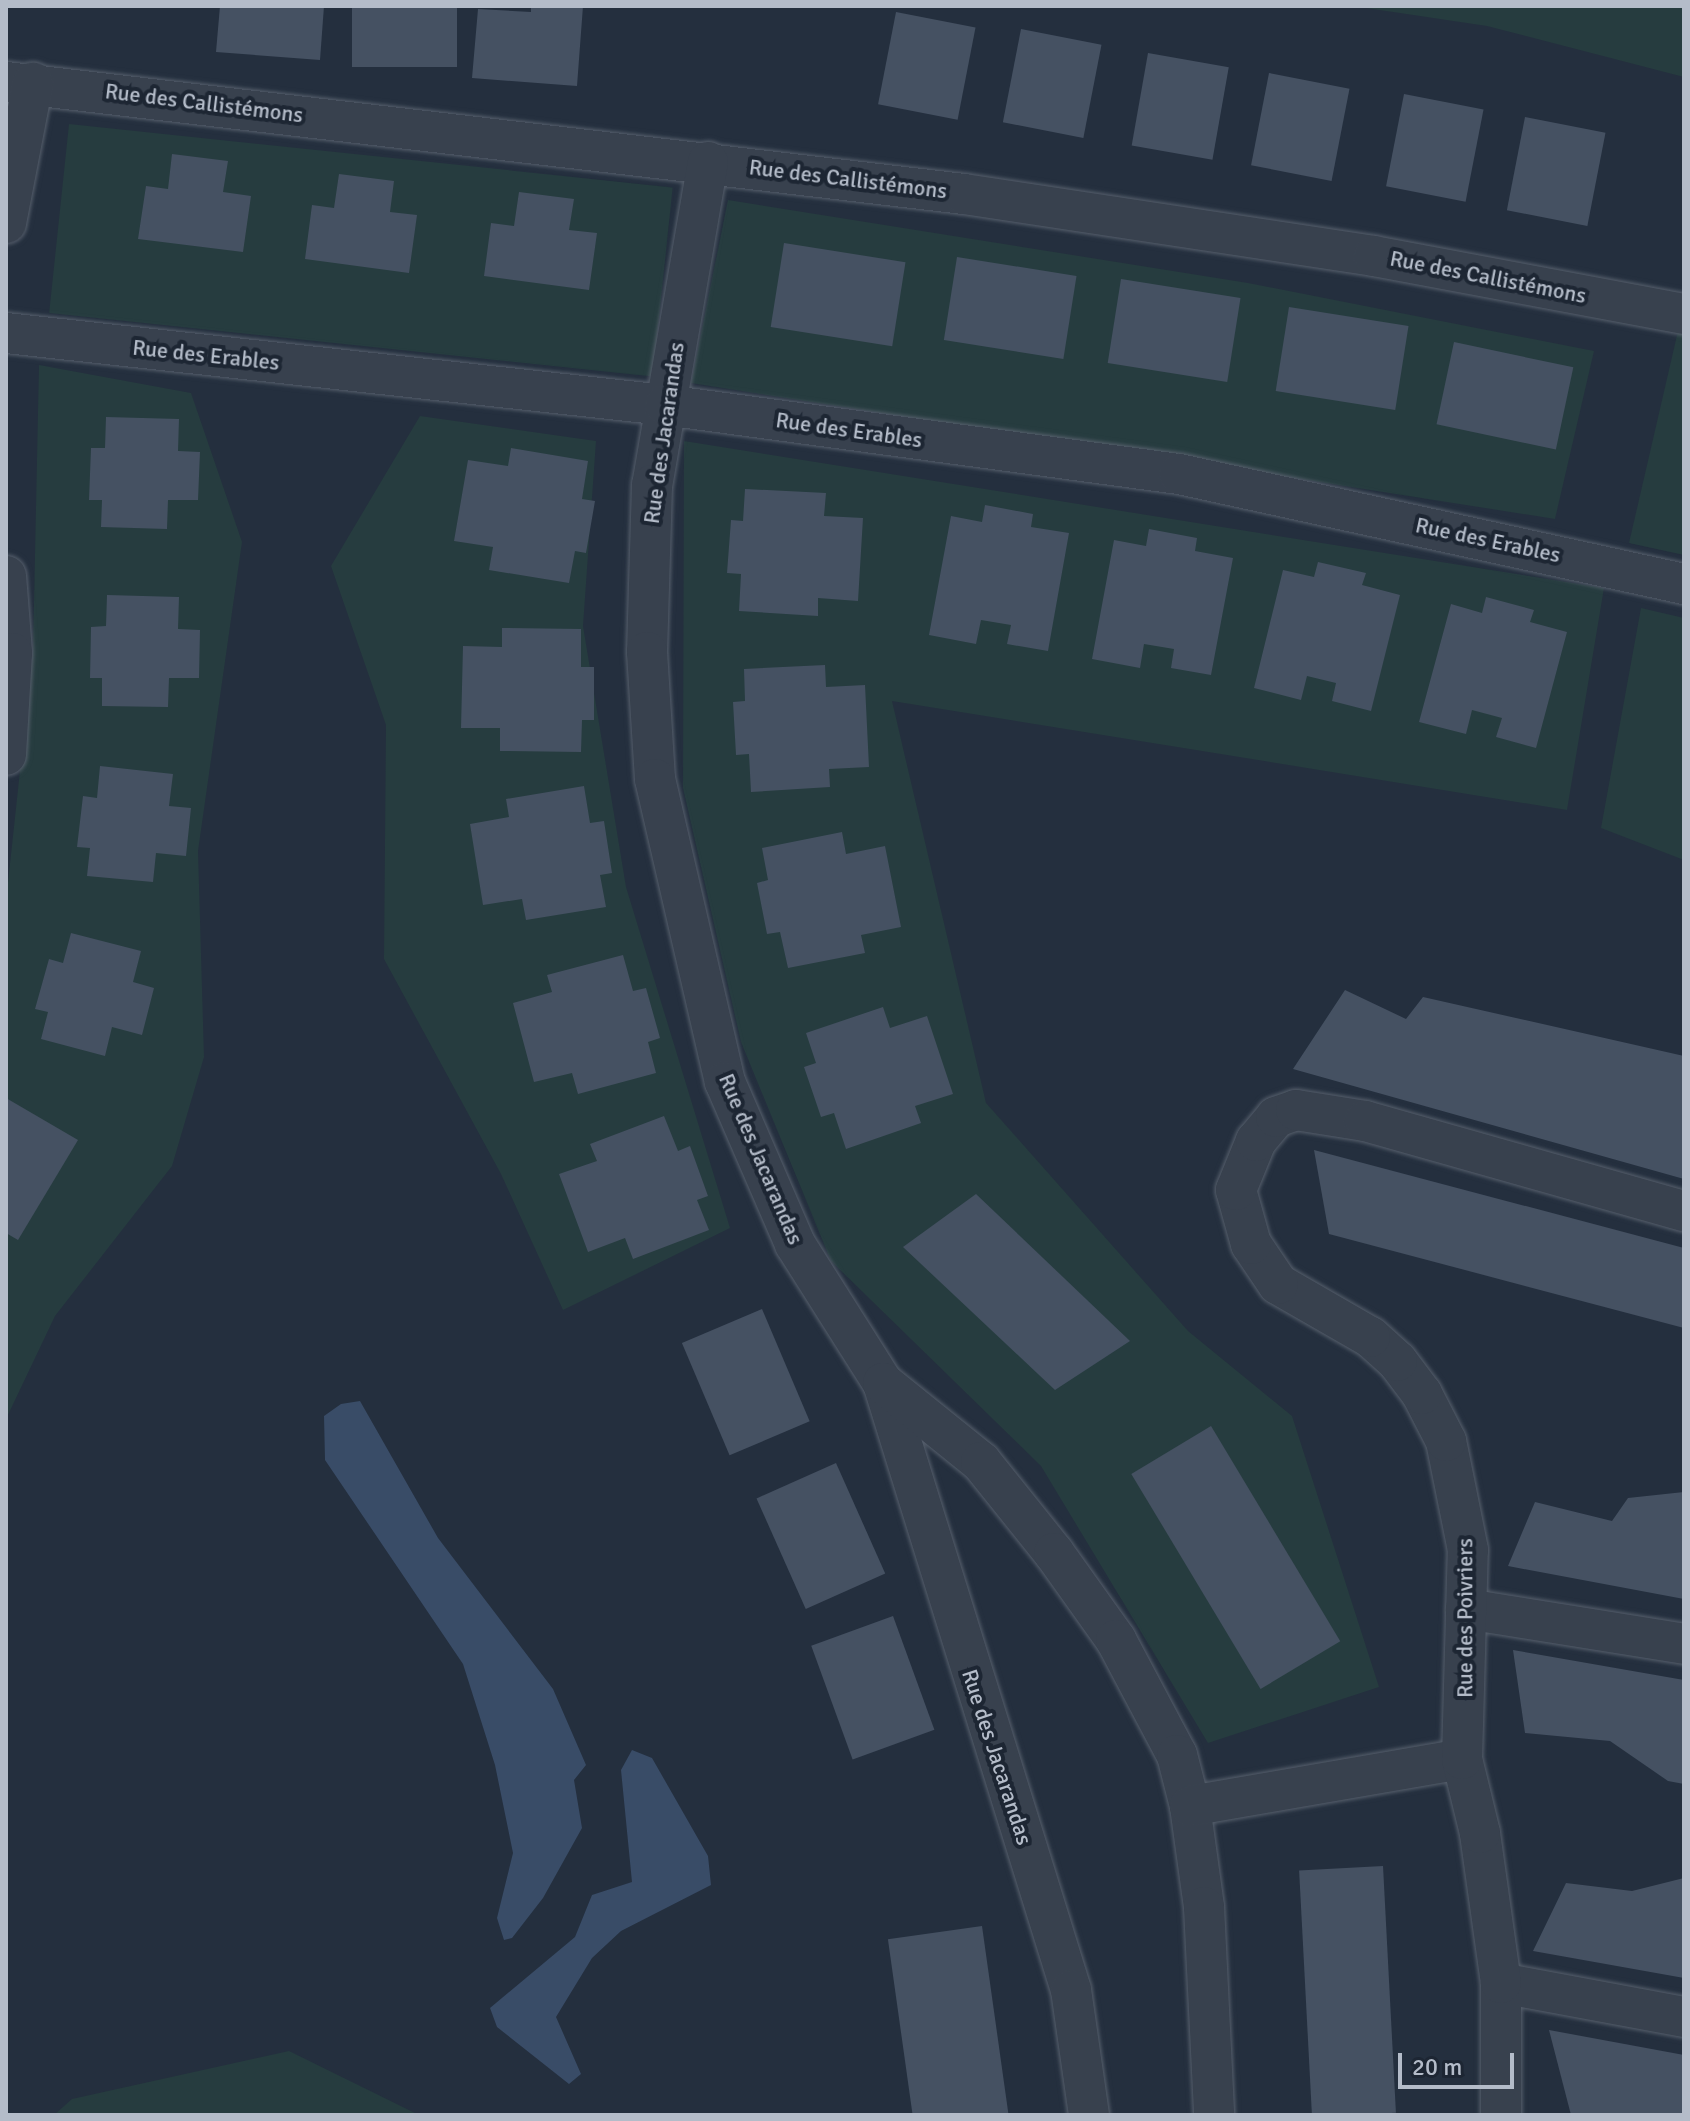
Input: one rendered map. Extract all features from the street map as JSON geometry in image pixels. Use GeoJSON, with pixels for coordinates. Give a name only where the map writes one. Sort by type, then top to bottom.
{"type":"FeatureCollection","features":[{"type":"Feature","properties":{"kind":"street","name":"Rue des Callistémons"},"geometry":{"type":"LineString","coordinates":[[19,82],[964,194],[1374,256],[1684,314]]}},
{"type":"Feature","properties":{"kind":"street"},"geometry":{"type":"LineString","coordinates":[[6,223],[19,82]]}},
{"type":"Feature","properties":{"kind":"street","name":"Rue des Jacarandas"},"geometry":{"type":"LineString","coordinates":[[708,162],[652,485],[648,702],[655,779],[686,926],[725,1082],[767,1187],[818,1287],[883,1383],[984,1722],[1071,1990],[1089,2115]]}},
{"type":"Feature","properties":{"kind":"street","name":"Rue des Erables"},"geometry":{"type":"LineString","coordinates":[[6,333],[665,405],[1179,474],[1684,584]]}},
{"type":"Feature","properties":{"kind":"street"},"geometry":{"type":"LineString","coordinates":[[6,576],[12,653],[6,755]]}},
{"type":"Feature","properties":{"kind":"street","name":"Rue des Poivriers"},"geometry":{"type":"LineString","coordinates":[[1501,2115],[1501,1983],[1480,1833],[1462,1759],[1468,1550],[1446,1441],[1422,1394],[1397,1361],[1370,1337],[1298,1298],[1264,1267],[1241,1221],[1236,1190],[1256,1141],[1276,1117],[1296,1110],[1328,1112],[1684,1211]]}},
{"type":"Feature","properties":{"kind":"street"},"geometry":{"type":"LineString","coordinates":[[883,1383],[981,1462],[1054,1553],[1116,1640],[1177,1755],[1190,1806],[1204,1907],[1214,2115]]}},
{"type":"Feature","properties":{"kind":"street"},"geometry":{"type":"LineString","coordinates":[[1466,1609],[1684,1644]]}},
{"type":"Feature","properties":{"kind":"street"},"geometry":{"type":"LineString","coordinates":[[1190,1806],[1462,1759]]}},
{"type":"Feature","properties":{"kind":"street"},"geometry":{"type":"LineString","coordinates":[[1501,1983],[1684,2017]]}},
{"type":"Feature","properties":{"kind":"green space"},"geometry":{"type":"Polygon","coordinates":[[[1353,6],[1684,6],[1684,77],[1487,26],[1353,6]]]}},
{"type":"Feature","properties":{"kind":"green space"},"geometry":{"type":"Polygon","coordinates":[[[69,124],[673,187],[653,376],[49,313],[69,124]]]}},
{"type":"Feature","properties":{"kind":"green space"},"geometry":{"type":"Polygon","coordinates":[[[728,200],[1248,283],[1594,351],[1555,519],[691,383],[728,200]]]}},
{"type":"Feature","properties":{"kind":"green space"},"geometry":{"type":"Polygon","coordinates":[[[1681,318],[1684,319],[1684,555],[1629,543],[1681,318]]]}},
{"type":"Feature","properties":{"kind":"green space"},"geometry":{"type":"Polygon","coordinates":[[[39,365],[191,393],[242,542],[198,851],[204,1057],[172,1166],[55,1316],[6,1419],[6,901],[33,650],[39,365]]]}},
{"type":"Feature","properties":{"kind":"green space"},"geometry":{"type":"Polygon","coordinates":[[[420,416],[596,441],[583,626],[626,887],[730,1228],[563,1310],[501,1174],[384,959],[386,725],[331,566],[420,416]]]}},
{"type":"Feature","properties":{"kind":"green space"},"geometry":{"type":"Polygon","coordinates":[[[684,441],[1604,588],[1567,810],[892,701],[986,1103],[1188,1331],[1292,1416],[1379,1687],[1208,1743],[1041,1466],[831,1261],[741,1042],[683,788],[684,441]]]}},
{"type":"Feature","properties":{"kind":"green space"},"geometry":{"type":"Polygon","coordinates":[[[1641,608],[1684,618],[1684,860],[1601,828],[1641,608]]]}},
{"type":"Feature","properties":{"kind":"green space"},"geometry":{"type":"Polygon","coordinates":[[[289,2051],[419,2115],[54,2115],[72,2099],[289,2051]]]}},
{"type":"Feature","properties":{"kind":"water"},"geometry":{"type":"Polygon","coordinates":[[[360,1401],[438,1538],[553,1689],[586,1765],[574,1780],[582,1828],[543,1898],[512,1938],[504,1940],[497,1918],[513,1853],[495,1765],[463,1664],[325,1460],[324,1416],[341,1404],[360,1401]]]}},
{"type":"Feature","properties":{"kind":"water"},"geometry":{"type":"Polygon","coordinates":[[[632,1750],[652,1758],[708,1856],[711,1885],[621,1931],[592,1958],[556,2017],[581,2074],[569,2084],[497,2027],[490,2008],[575,1937],[592,1895],[632,1882],[621,1770],[632,1750]]]}},
{"type":"Feature","properties":{"kind":"building"},"geometry":{"type":"Polygon","coordinates":[[[220,6],[324,6],[320,60],[216,52],[220,6]]]}},
{"type":"Feature","properties":{"kind":"building"},"geometry":{"type":"Polygon","coordinates":[[[352,6],[457,6],[457,67],[352,67],[352,6]]]}},
{"type":"Feature","properties":{"kind":"building"},"geometry":{"type":"Polygon","coordinates":[[[531,6],[583,6],[577,86],[472,78],[478,9],[531,12],[531,6]]]}},
{"type":"Feature","properties":{"kind":"building"},"geometry":{"type":"Polygon","coordinates":[[[896,12],[976,27],[958,120],[878,104],[896,12]]]}},
{"type":"Feature","properties":{"kind":"building"},"geometry":{"type":"Polygon","coordinates":[[[1021,29],[1101,45],[1083,138],[1003,122],[1021,29]]]}},
{"type":"Feature","properties":{"kind":"building"},"geometry":{"type":"Polygon","coordinates":[[[1148,53],[1229,67],[1212,160],[1132,146],[1148,53]]]}},
{"type":"Feature","properties":{"kind":"building"},"geometry":{"type":"Polygon","coordinates":[[[1269,73],[1349,89],[1332,181],[1251,165],[1269,73]]]}},
{"type":"Feature","properties":{"kind":"building"},"geometry":{"type":"Polygon","coordinates":[[[1404,94],[1484,109],[1466,202],[1386,186],[1404,94]]]}},
{"type":"Feature","properties":{"kind":"building"},"geometry":{"type":"Polygon","coordinates":[[[1525,117],[1605,133],[1587,226],[1507,210],[1525,117]]]}},
{"type":"Feature","properties":{"kind":"building"},"geometry":{"type":"Polygon","coordinates":[[[172,154],[228,161],[223,192],[251,196],[243,252],[138,239],[146,186],[168,189],[172,154]]]}},
{"type":"Feature","properties":{"kind":"building"},"geometry":{"type":"Polygon","coordinates":[[[339,174],[394,181],[390,212],[417,215],[409,273],[305,259],[312,205],[334,208],[339,174]]]}},
{"type":"Feature","properties":{"kind":"building"},"geometry":{"type":"Polygon","coordinates":[[[519,192],[574,199],[569,230],[597,233],[589,290],[484,276],[491,223],[514,226],[519,192]]]}},
{"type":"Feature","properties":{"kind":"building"},"geometry":{"type":"Polygon","coordinates":[[[784,243],[905,262],[892,346],[771,327],[784,243]]]}},
{"type":"Feature","properties":{"kind":"building"},"geometry":{"type":"Polygon","coordinates":[[[957,257],[1077,276],[1063,359],[944,340],[957,257]]]}},
{"type":"Feature","properties":{"kind":"building"},"geometry":{"type":"Polygon","coordinates":[[[1121,279],[1241,298],[1227,382],[1108,363],[1121,279]]]}},
{"type":"Feature","properties":{"kind":"building"},"geometry":{"type":"Polygon","coordinates":[[[1289,307],[1409,326],[1395,410],[1276,391],[1289,307]]]}},
{"type":"Feature","properties":{"kind":"building"},"geometry":{"type":"Polygon","coordinates":[[[1454,342],[1573,367],[1556,450],[1437,424],[1454,342]]]}},
{"type":"Feature","properties":{"kind":"building"},"geometry":{"type":"Polygon","coordinates":[[[106,417],[179,419],[178,451],[200,452],[198,500],[168,500],[167,529],[101,527],[102,500],[89,500],[91,448],[105,448],[106,417]]]}},
{"type":"Feature","properties":{"kind":"building"},"geometry":{"type":"Polygon","coordinates":[[[511,448],[588,461],[582,499],[595,501],[586,553],[575,551],[569,583],[489,570],[493,547],[454,541],[468,460],[508,466],[511,448]]]}},
{"type":"Feature","properties":{"kind":"building"},"geometry":{"type":"Polygon","coordinates":[[[745,489],[826,493],[824,516],[863,518],[858,601],[818,598],[818,616],[739,611],[741,574],[727,573],[731,520],[743,521],[745,489]]]}},
{"type":"Feature","properties":{"kind":"building"},"geometry":{"type":"Polygon","coordinates":[[[985,505],[1033,514],[1031,527],[1069,533],[1048,651],[1007,644],[1011,625],[981,620],[976,644],[929,635],[951,516],[982,522],[985,505]]]}},
{"type":"Feature","properties":{"kind":"building"},"geometry":{"type":"Polygon","coordinates":[[[1149,529],[1197,538],[1195,551],[1233,558],[1211,675],[1171,668],[1174,649],[1144,644],[1140,668],[1092,659],[1114,540],[1146,546],[1149,529]]]}},
{"type":"Feature","properties":{"kind":"building"},"geometry":{"type":"Polygon","coordinates":[[[1318,562],[1366,573],[1362,585],[1400,595],[1371,711],[1332,701],[1336,683],[1307,676],[1301,700],[1254,688],[1283,570],[1314,577],[1318,562]]]}},
{"type":"Feature","properties":{"kind":"building"},"geometry":{"type":"Polygon","coordinates":[[[107,595],[179,597],[178,629],[200,630],[199,678],[169,678],[168,707],[102,706],[102,678],[90,678],[91,627],[106,626],[107,595]]]}},
{"type":"Feature","properties":{"kind":"building"},"geometry":{"type":"Polygon","coordinates":[[[1486,597],[1534,610],[1530,622],[1567,632],[1536,748],[1496,737],[1502,718],[1472,710],[1466,734],[1419,722],[1451,604],[1482,613],[1486,597]]]}},
{"type":"Feature","properties":{"kind":"building"},"geometry":{"type":"Polygon","coordinates":[[[502,628],[581,629],[581,667],[594,667],[594,720],[582,720],[581,752],[500,751],[500,728],[461,728],[463,646],[502,647],[502,628]]]}},
{"type":"Feature","properties":{"kind":"building"},"geometry":{"type":"Polygon","coordinates":[[[825,665],[826,687],[865,685],[869,767],[829,769],[830,787],[751,792],[749,754],[736,755],[733,702],[745,701],[744,669],[825,665]]]}},
{"type":"Feature","properties":{"kind":"building"},"geometry":{"type":"Polygon","coordinates":[[[100,766],[173,774],[169,806],[191,808],[186,856],[156,853],[153,882],[87,876],[90,848],[77,847],[83,796],[97,798],[100,766]]]}},
{"type":"Feature","properties":{"kind":"building"},"geometry":{"type":"Polygon","coordinates":[[[584,786],[590,823],[604,821],[612,873],[600,875],[606,907],[526,920],[522,899],[483,905],[470,824],[509,817],[506,799],[584,786]]]}},
{"type":"Feature","properties":{"kind":"building"},"geometry":{"type":"Polygon","coordinates":[[[842,832],[846,854],[885,846],[901,927],[861,935],[865,953],[788,968],[780,932],[767,934],[757,883],[768,880],[762,848],[842,832]]]}},
{"type":"Feature","properties":{"kind":"building"},"geometry":{"type":"Polygon","coordinates":[[[71,933],[141,951],[133,982],[154,988],[142,1035],[112,1027],[105,1056],[41,1039],[48,1012],[35,1009],[49,959],[63,963],[71,933]]]}},
{"type":"Feature","properties":{"kind":"building"},"geometry":{"type":"Polygon","coordinates":[[[623,955],[633,991],[646,988],[660,1038],[648,1042],[656,1073],[578,1094],[572,1073],[534,1082],[513,1003],[552,992],[547,975],[623,955]]]}},
{"type":"Feature","properties":{"kind":"building"},"geometry":{"type":"Polygon","coordinates":[[[1345,990],[1406,1019],[1423,997],[1684,1056],[1684,1179],[1293,1069],[1345,990]]]}},
{"type":"Feature","properties":{"kind":"building"},"geometry":{"type":"Polygon","coordinates":[[[883,1007],[890,1028],[927,1016],[953,1094],[915,1106],[921,1123],[846,1149],[834,1113],[821,1117],[804,1067],[816,1063],[806,1033],[883,1007]]]}},
{"type":"Feature","properties":{"kind":"building"},"geometry":{"type":"Polygon","coordinates":[[[6,1098],[78,1140],[18,1240],[6,1233],[6,1098]]]}},
{"type":"Feature","properties":{"kind":"building"},"geometry":{"type":"Polygon","coordinates":[[[664,1116],[678,1151],[690,1146],[708,1196],[697,1200],[709,1230],[633,1259],[625,1238],[588,1252],[559,1174],[597,1161],[590,1144],[664,1116]]]}},
{"type":"Feature","properties":{"kind":"building"},"geometry":{"type":"Polygon","coordinates":[[[1314,1150],[1684,1248],[1684,1328],[1329,1234],[1314,1150]]]}},
{"type":"Feature","properties":{"kind":"building"},"geometry":{"type":"Polygon","coordinates":[[[976,1194],[1130,1341],[1055,1390],[903,1247],[976,1194]]]}},
{"type":"Feature","properties":{"kind":"building"},"geometry":{"type":"Polygon","coordinates":[[[762,1309],[810,1421],[730,1455],[682,1343],[762,1309]]]}},
{"type":"Feature","properties":{"kind":"building"},"geometry":{"type":"Polygon","coordinates":[[[1211,1426],[1340,1641],[1261,1689],[1131,1474],[1211,1426]]]}},
{"type":"Feature","properties":{"kind":"building"},"geometry":{"type":"Polygon","coordinates":[[[836,1463],[885,1574],[806,1609],[757,1498],[836,1463]]]}},
{"type":"Feature","properties":{"kind":"building"},"geometry":{"type":"Polygon","coordinates":[[[1684,1492],[1684,1599],[1508,1566],[1535,1502],[1612,1521],[1628,1498],[1684,1492]]]}},
{"type":"Feature","properties":{"kind":"building"},"geometry":{"type":"Polygon","coordinates":[[[893,1616],[934,1730],[853,1759],[811,1646],[893,1616]]]}},
{"type":"Feature","properties":{"kind":"building"},"geometry":{"type":"Polygon","coordinates":[[[1513,1650],[1684,1680],[1684,1784],[1668,1781],[1610,1741],[1525,1733],[1513,1650]]]}},
{"type":"Feature","properties":{"kind":"building"},"geometry":{"type":"Polygon","coordinates":[[[1383,1866],[1396,2113],[1312,2115],[1299,1870],[1383,1866]]]}},
{"type":"Feature","properties":{"kind":"building"},"geometry":{"type":"Polygon","coordinates":[[[1684,1878],[1684,1978],[1533,1951],[1566,1883],[1632,1891],[1684,1878]]]}},
{"type":"Feature","properties":{"kind":"building"},"geometry":{"type":"Polygon","coordinates":[[[982,1926],[1009,2115],[913,2115],[888,1939],[982,1926]]]}},
{"type":"Feature","properties":{"kind":"building"},"geometry":{"type":"Polygon","coordinates":[[[1549,2030],[1684,2055],[1684,2115],[1571,2115],[1549,2030]]]}}]}
